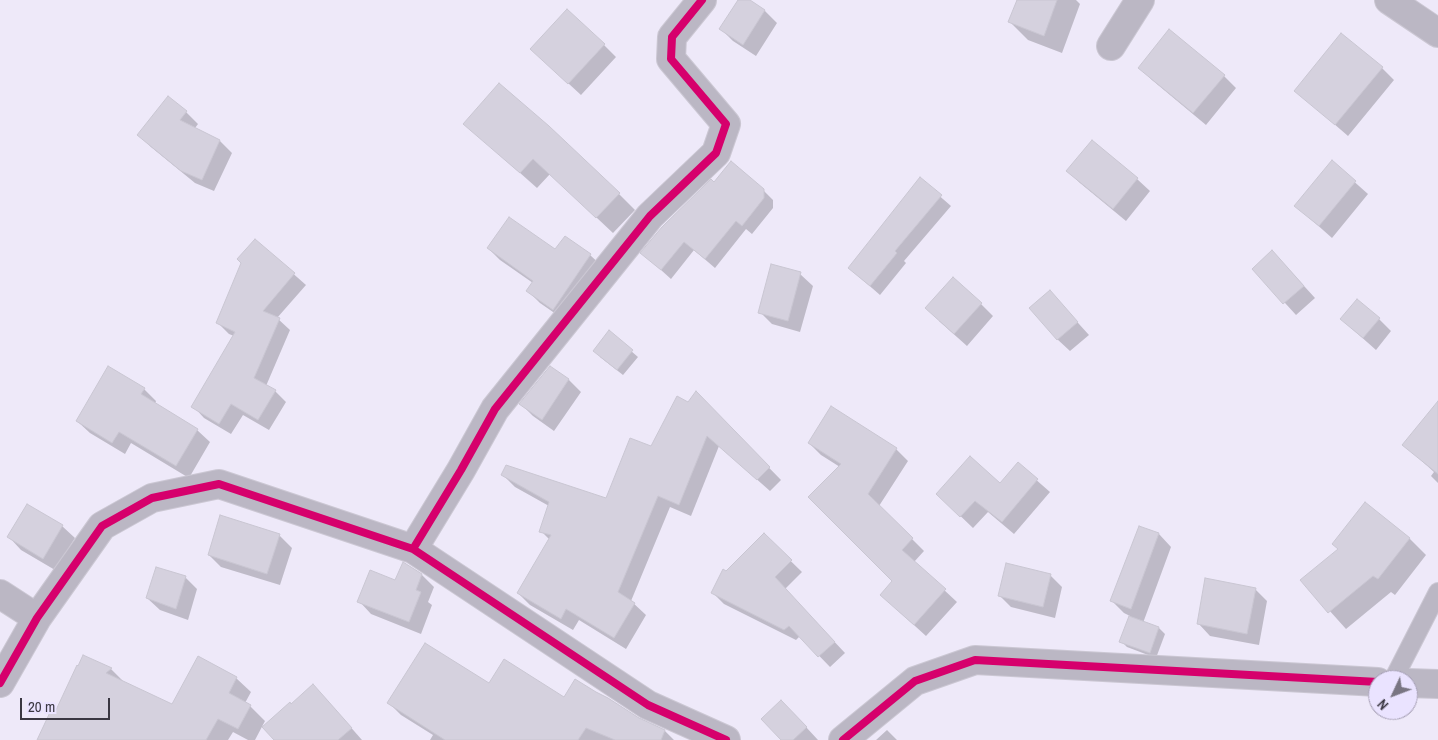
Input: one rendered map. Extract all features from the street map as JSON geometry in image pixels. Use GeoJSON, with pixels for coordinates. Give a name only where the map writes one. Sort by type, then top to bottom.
{"type":"FeatureCollection","features":[{"type":"Feature","properties":{"kind":"street"},"geometry":{"type":"LineString","coordinates":[[412,549],[461,470],[495,409],[650,216],[716,153],[726,124],[671,59],[672,37],[702,0]]}},
{"type":"Feature","properties":{"kind":"street"},"geometry":{"type":"LineString","coordinates":[[1111,46],[1140,0]]}},
{"type":"Feature","properties":{"kind":"street"},"geometry":{"type":"LineString","coordinates":[[1389,0],[1438,33]]}},
{"type":"Feature","properties":{"kind":"street"},"geometry":{"type":"LineString","coordinates":[[0,683],[37,618],[102,526],[152,498],[219,484],[412,549],[648,705],[726,740]]}},
{"type":"Feature","properties":{"kind":"street"},"geometry":{"type":"LineString","coordinates":[[0,594],[37,618]]}},
{"type":"Feature","properties":{"kind":"street"},"geometry":{"type":"LineString","coordinates":[[843,740],[915,680],[974,660],[1368,681]]}},
{"type":"Feature","properties":{"kind":"street"},"geometry":{"type":"LineString","coordinates":[[1418,683],[1438,684]]}},
{"type":"Feature","properties":{"kind":"lane"},"geometry":{"type":"LineString","coordinates":[[1398,670],[1438,592]]}},
{"type":"Feature","properties":{"kind":"building"},"geometry":{"type":"Polygon","coordinates":[[[738,0],[750,0],[765,10],[743,45],[719,29],[738,0]]]}},
{"type":"Feature","properties":{"kind":"building"},"geometry":{"type":"Polygon","coordinates":[[[1017,0],[1057,0],[1044,36],[1008,22],[1017,0]]]}},
{"type":"Feature","properties":{"kind":"building"},"geometry":{"type":"Polygon","coordinates":[[[567,9],[605,44],[568,84],[530,49],[567,9]]]}},
{"type":"Feature","properties":{"kind":"building"},"geometry":{"type":"Polygon","coordinates":[[[1169,29],[1225,75],[1193,113],[1138,68],[1169,29]]]}},
{"type":"Feature","properties":{"kind":"building"},"geometry":{"type":"Polygon","coordinates":[[[1341,33],[1383,67],[1335,125],[1294,91],[1341,33]]]}},
{"type":"Feature","properties":{"kind":"building"},"geometry":{"type":"Polygon","coordinates":[[[499,83],[549,126],[620,193],[596,218],[533,159],[520,173],[463,124],[499,83]]]}},
{"type":"Feature","properties":{"kind":"building"},"geometry":{"type":"Polygon","coordinates":[[[168,96],[187,111],[180,120],[220,140],[202,180],[181,171],[137,135],[168,96]]]}},
{"type":"Feature","properties":{"kind":"building"},"geometry":{"type":"Polygon","coordinates":[[[1092,140],[1138,178],[1113,209],[1066,171],[1092,140]]]}},
{"type":"Feature","properties":{"kind":"building"},"geometry":{"type":"Polygon","coordinates":[[[1332,160],[1356,181],[1319,226],[1294,206],[1332,160]]]}},
{"type":"Feature","properties":{"kind":"building"},"geometry":{"type":"Polygon","coordinates":[[[731,161],[764,189],[764,198],[742,226],[736,221],[705,259],[684,242],[661,270],[640,253],[662,227],[711,179],[714,182],[731,161]]]}},
{"type":"Feature","properties":{"kind":"building"},"geometry":{"type":"Polygon","coordinates":[[[920,177],[942,195],[895,251],[897,253],[870,286],[848,268],[920,177]]]}},
{"type":"Feature","properties":{"kind":"building"},"geometry":{"type":"Polygon","coordinates":[[[509,217],[555,249],[565,236],[591,254],[553,310],[526,291],[533,281],[487,248],[509,217]]]}},
{"type":"Feature","properties":{"kind":"building"},"geometry":{"type":"Polygon","coordinates":[[[255,239],[295,273],[263,311],[280,318],[254,378],[276,390],[258,420],[231,404],[219,424],[191,407],[235,332],[216,323],[241,263],[237,259],[255,239]]]}},
{"type":"Feature","properties":{"kind":"building"},"geometry":{"type":"Polygon","coordinates":[[[1272,250],[1304,286],[1283,304],[1252,269],[1272,250]]]}},
{"type":"Feature","properties":{"kind":"building"},"geometry":{"type":"Polygon","coordinates":[[[771,264],[801,272],[788,321],[758,313],[771,264]]]}},
{"type":"Feature","properties":{"kind":"building"},"geometry":{"type":"Polygon","coordinates":[[[953,277],[982,303],[954,334],[925,308],[953,277]]]}},
{"type":"Feature","properties":{"kind":"building"},"geometry":{"type":"Polygon","coordinates":[[[1050,290],[1078,322],[1057,340],[1029,308],[1050,290]]]}},
{"type":"Feature","properties":{"kind":"building"},"geometry":{"type":"Polygon","coordinates":[[[1357,299],[1380,318],[1363,338],[1340,319],[1357,299]]]}},
{"type":"Feature","properties":{"kind":"building"},"geometry":{"type":"Polygon","coordinates":[[[609,330],[633,350],[617,370],[593,351],[609,330]]]}},
{"type":"Feature","properties":{"kind":"building"},"geometry":{"type":"Polygon","coordinates":[[[108,366],[145,388],[141,394],[198,429],[176,466],[119,432],[112,443],[76,421],[108,366]]]}},
{"type":"Feature","properties":{"kind":"building"},"geometry":{"type":"Polygon","coordinates":[[[550,366],[569,379],[542,420],[519,404],[550,366]]]}},
{"type":"Feature","properties":{"kind":"building"},"geometry":{"type":"Polygon","coordinates":[[[696,391],[770,467],[757,480],[707,436],[679,505],[658,496],[618,592],[635,603],[614,638],[566,609],[561,619],[517,593],[551,535],[539,532],[549,502],[501,475],[506,465],[606,498],[630,438],[651,446],[677,396],[688,402],[696,391]]]}},
{"type":"Feature","properties":{"kind":"building"},"geometry":{"type":"Polygon","coordinates":[[[1438,401],[1438,474],[1402,445],[1438,401]]]}},
{"type":"Feature","properties":{"kind":"building"},"geometry":{"type":"Polygon","coordinates":[[[831,406],[897,448],[868,494],[913,538],[902,550],[946,589],[914,625],[880,595],[892,581],[808,497],[841,464],[808,443],[831,406]]]}},
{"type":"Feature","properties":{"kind":"building"},"geometry":{"type":"Polygon","coordinates":[[[970,456],[1000,483],[1018,462],[1038,479],[1002,522],[975,501],[960,517],[936,494],[970,456]]]}},
{"type":"Feature","properties":{"kind":"building"},"geometry":{"type":"Polygon","coordinates":[[[1365,502],[1410,538],[1378,579],[1373,576],[1328,613],[1300,580],[1338,549],[1332,544],[1365,502]]]}},
{"type":"Feature","properties":{"kind":"building"},"geometry":{"type":"Polygon","coordinates":[[[27,504],[63,525],[43,559],[7,537],[27,504]]]}},
{"type":"Feature","properties":{"kind":"building"},"geometry":{"type":"Polygon","coordinates":[[[220,515],[280,534],[267,574],[208,555],[220,515]]]}},
{"type":"Feature","properties":{"kind":"building"},"geometry":{"type":"Polygon","coordinates":[[[1139,526],[1159,533],[1131,609],[1110,601],[1139,526]]]}},
{"type":"Feature","properties":{"kind":"building"},"geometry":{"type":"Polygon","coordinates":[[[764,533],[792,560],[775,577],[835,642],[818,657],[789,626],[784,630],[711,593],[723,569],[726,571],[764,533]]]}},
{"type":"Feature","properties":{"kind":"building"},"geometry":{"type":"Polygon","coordinates":[[[403,562],[422,574],[416,590],[421,592],[409,622],[357,602],[370,570],[395,580],[403,562]]]}},
{"type":"Feature","properties":{"kind":"building"},"geometry":{"type":"Polygon","coordinates":[[[1006,563],[1051,574],[1043,607],[998,596],[1006,563]]]}},
{"type":"Feature","properties":{"kind":"building"},"geometry":{"type":"Polygon","coordinates":[[[156,567],[186,576],[176,609],[146,598],[156,567]]]}},
{"type":"Feature","properties":{"kind":"building"},"geometry":{"type":"Polygon","coordinates":[[[1205,578],[1256,588],[1247,634],[1197,624],[1205,578]]]}},
{"type":"Feature","properties":{"kind":"building"},"geometry":{"type":"Polygon","coordinates":[[[1129,616],[1159,627],[1150,653],[1119,642],[1129,616]]]}},
{"type":"Feature","properties":{"kind":"building"},"geometry":{"type":"Polygon","coordinates":[[[425,643],[489,683],[504,659],[564,697],[575,679],[639,718],[665,730],[661,740],[615,740],[586,728],[578,740],[445,740],[387,703],[425,643]]]}},
{"type":"Feature","properties":{"kind":"building"},"geometry":{"type":"Polygon","coordinates":[[[83,655],[112,668],[106,673],[172,704],[198,656],[237,677],[229,693],[251,705],[238,729],[218,719],[206,740],[37,740],[52,708],[56,710],[83,655]]]}},
{"type":"Feature","properties":{"kind":"building"},"geometry":{"type":"Polygon","coordinates":[[[313,684],[352,728],[338,740],[274,740],[262,727],[313,684]]]}},
{"type":"Feature","properties":{"kind":"building"},"geometry":{"type":"Polygon","coordinates":[[[781,700],[807,727],[793,740],[781,740],[761,719],[781,700]]]}},
{"type":"Feature","properties":{"kind":"cycle path"},"geometry":{"type":"LineString","coordinates":[[413,549],[495,409],[650,216],[716,153],[726,124],[671,59],[672,37],[702,0]]}},
{"type":"Feature","properties":{"kind":"cycle path"},"geometry":{"type":"LineString","coordinates":[[0,683],[37,618],[102,526],[152,498],[219,484],[413,549],[648,705],[726,740]]}},
{"type":"Feature","properties":{"kind":"cycle path"},"geometry":{"type":"LineString","coordinates":[[843,740],[915,681],[975,660],[1368,681]]}}]}
